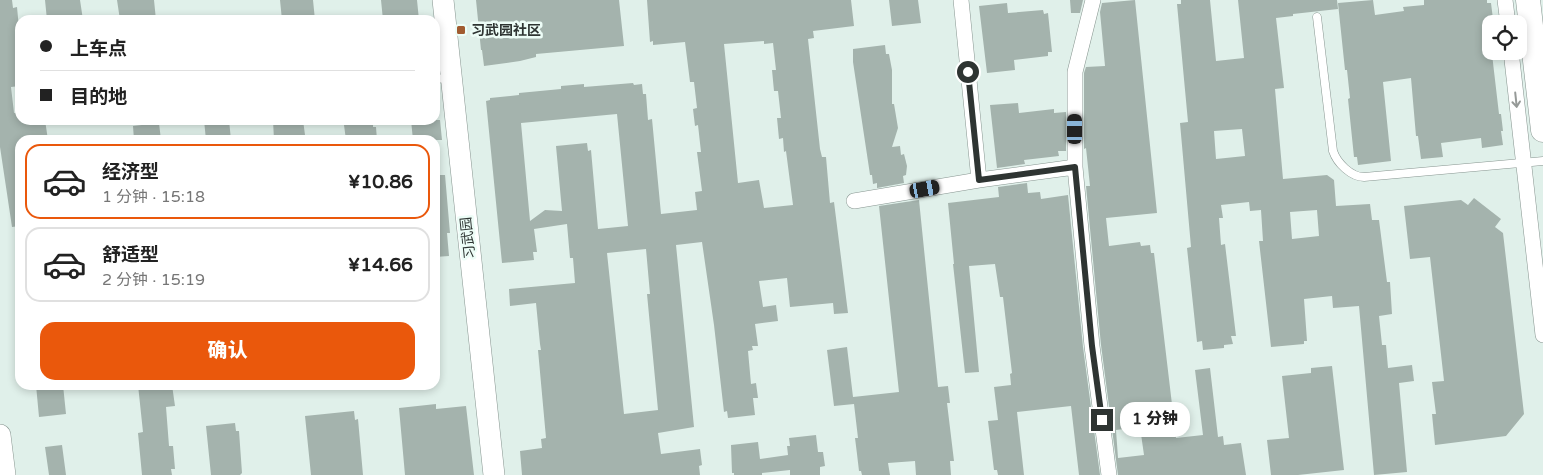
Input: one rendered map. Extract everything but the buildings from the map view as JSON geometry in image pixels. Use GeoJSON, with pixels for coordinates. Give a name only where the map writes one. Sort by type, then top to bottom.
{"type":"FeatureCollection","features":[{"type":"Feature","properties":{"kind":"main road"},"geometry":{"type":"LineString","coordinates":[[1528,0],[1543,130]]}},
{"type":"Feature","properties":{"kind":"street","name":"习武园"},"geometry":{"type":"LineString","coordinates":[[443,0],[443,78],[494,475]]}},
{"type":"Feature","properties":{"kind":"street"},"geometry":{"type":"LineString","coordinates":[[961,0],[979,180]]}},
{"type":"Feature","properties":{"kind":"street"},"geometry":{"type":"LineString","coordinates":[[1093,0],[1075,72],[1075,167],[1092,346],[1109,475]]}},
{"type":"Feature","properties":{"kind":"street"},"geometry":{"type":"LineString","coordinates":[[1505,0],[1507,15]]}},
{"type":"Feature","properties":{"kind":"street"},"geometry":{"type":"LineString","coordinates":[[1512,60],[1543,335]]}},
{"type":"Feature","properties":{"kind":"street"},"geometry":{"type":"LineString","coordinates":[[854,201],[979,180],[1075,167]]}},
{"type":"Feature","properties":{"kind":"street"},"geometry":{"type":"LineString","coordinates":[[0,436],[5,475]]}},
{"type":"Feature","properties":{"kind":"lane"},"geometry":{"type":"LineString","coordinates":[[1316,17],[1333,151],[1335,157],[1350,173],[1364,177],[1543,161]]}},
{"type":"Feature","properties":{"kind":"place","name":"习武园社区"},"geometry":{"type":"Point","coordinates":[461,30]}},
{"type":"Feature","properties":{"kind":"route"},"geometry":{"type":"LineString","coordinates":[[968,72],[979,180],[1075,167],[1092,346],[1102,420]]}}]}
